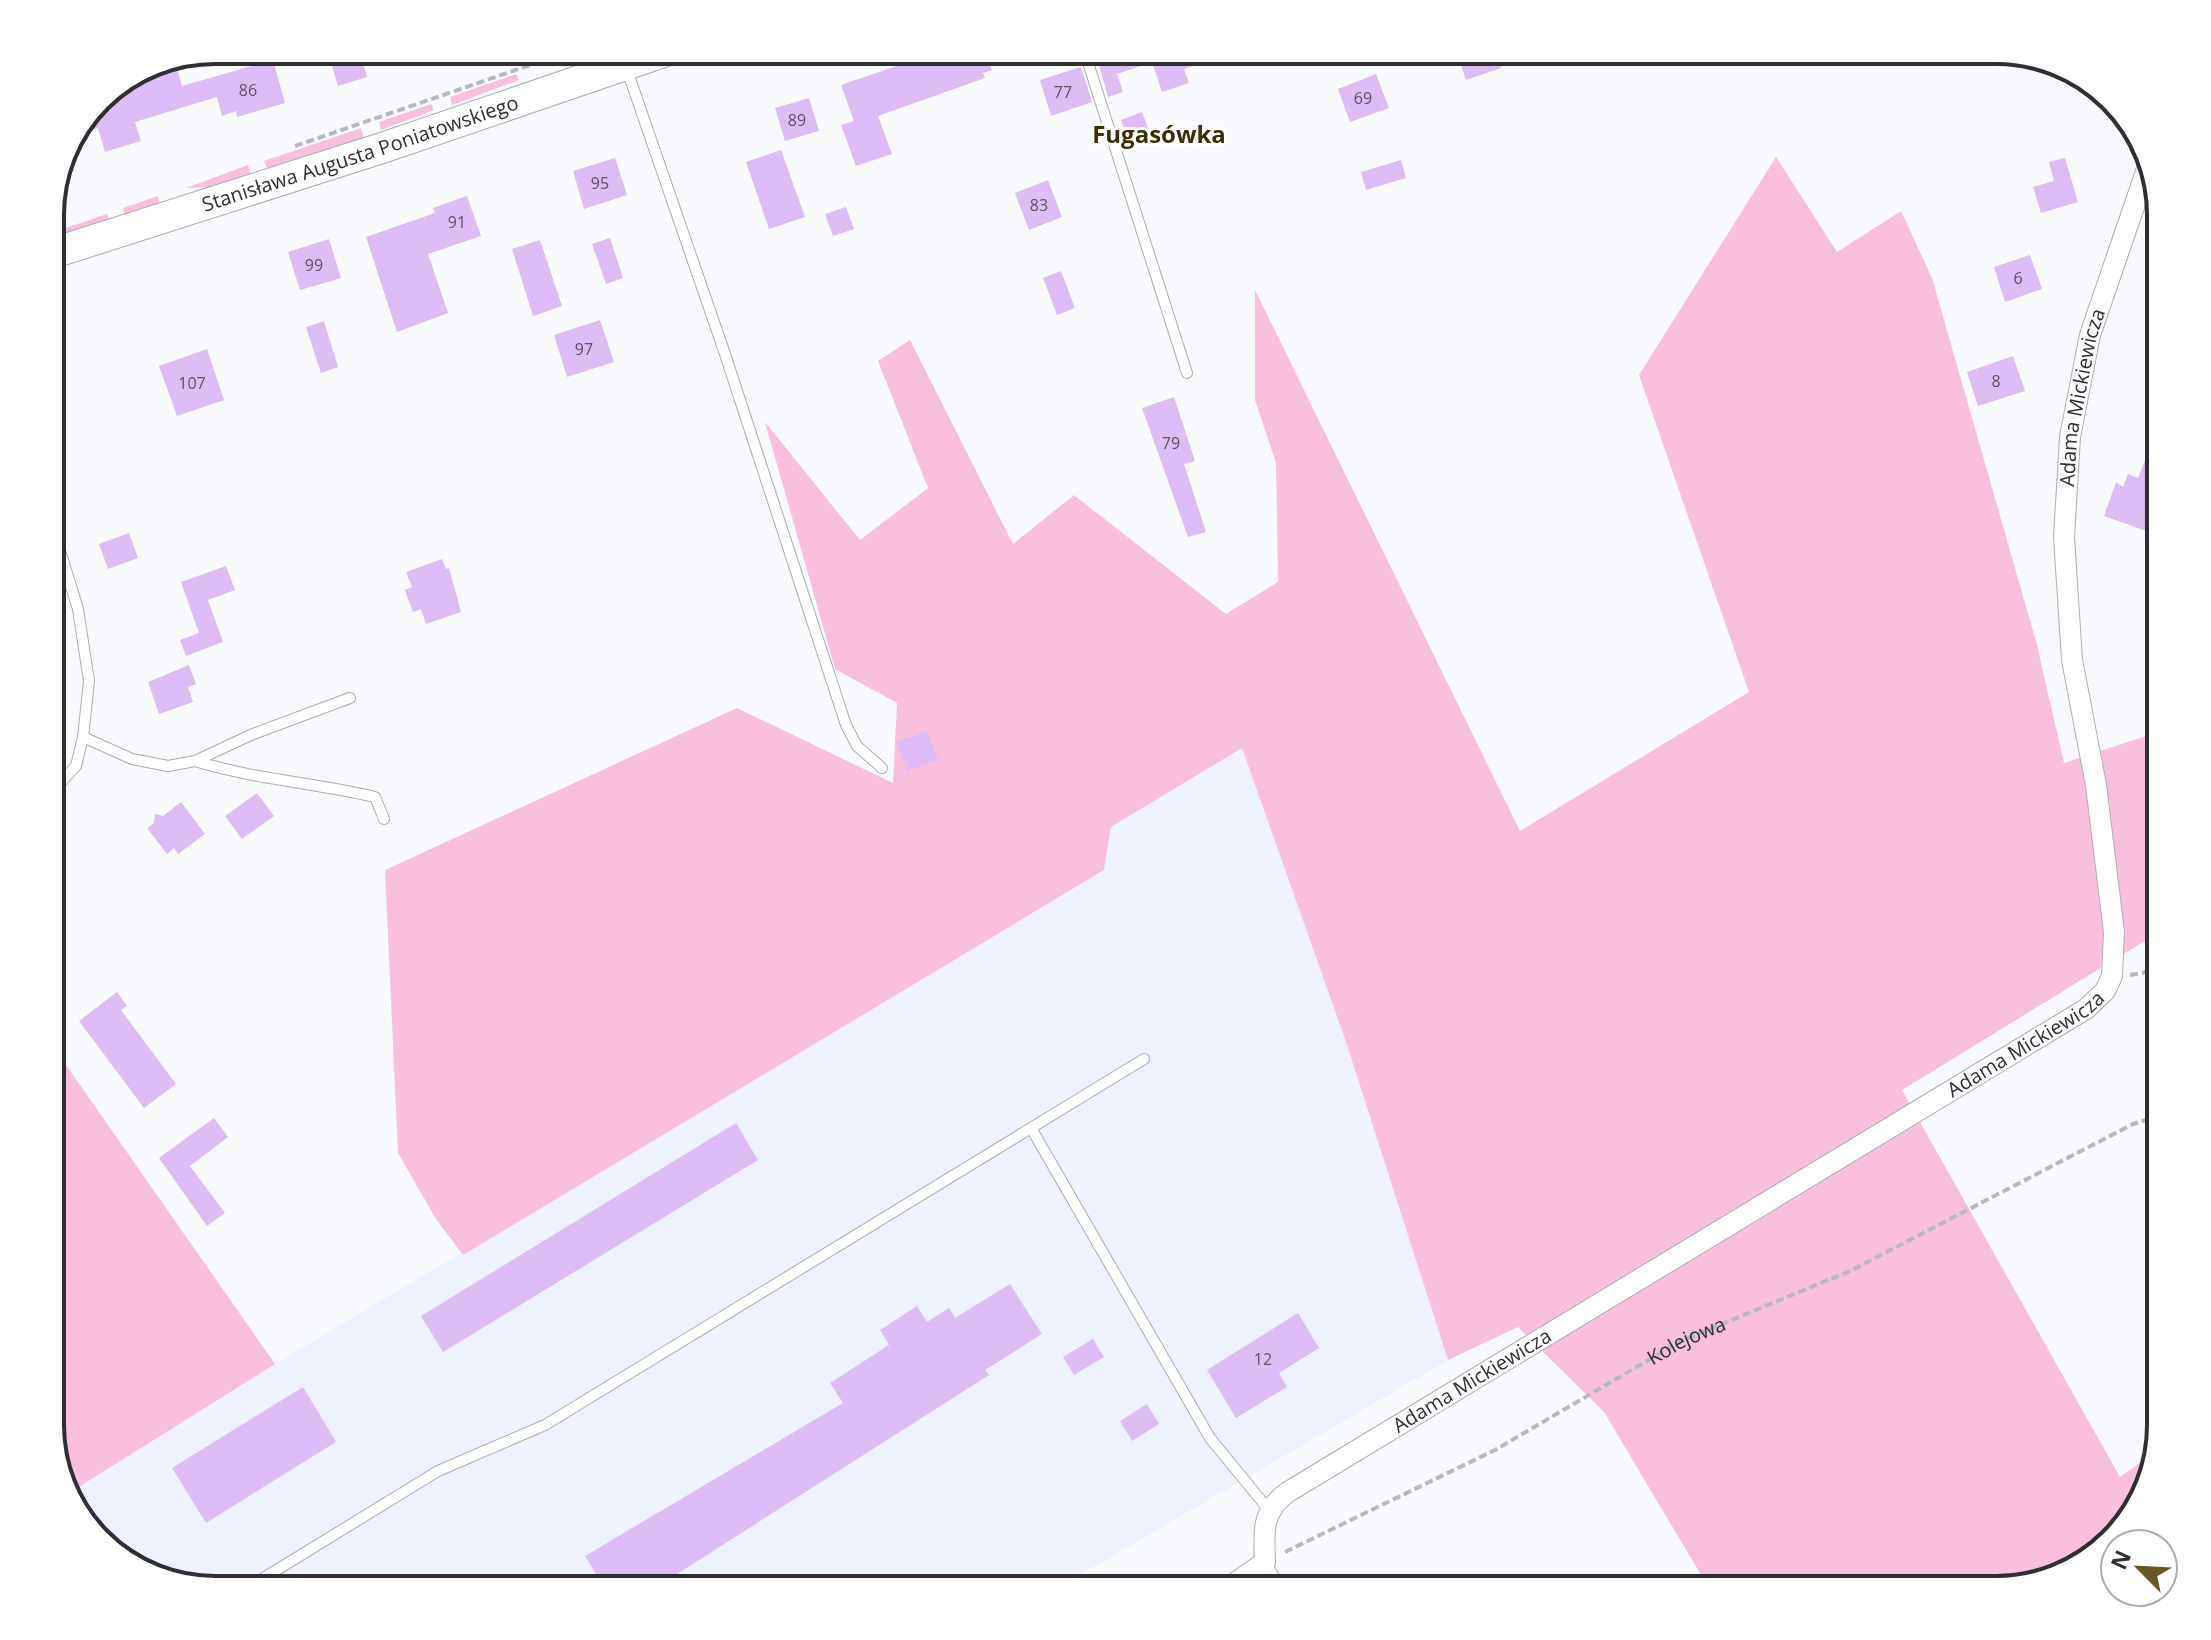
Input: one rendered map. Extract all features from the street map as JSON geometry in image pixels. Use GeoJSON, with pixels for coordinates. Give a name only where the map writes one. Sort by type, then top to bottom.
{"type":"FeatureCollection","features":[{"type":"Feature","properties":{"kind":"main road","name":"Stanisława Augusta Poniatowskiego"},"geometry":{"type":"LineString","coordinates":[[64,249],[628,64]]}},
{"type":"Feature","properties":{"kind":"street","name":"Adama Mickiewicza"},"geometry":{"type":"LineString","coordinates":[[1269,1510],[1288,1492],[2086,1009],[2105,991],[2112,976],[2114,932],[2096,785],[2072,660],[2065,504],[2070,437],[2090,335],[2143,181]]}},
{"type":"Feature","properties":{"kind":"street"},"geometry":{"type":"LineString","coordinates":[[1245,1576],[1265,1562],[1264,1520],[1269,1510]]}},
{"type":"Feature","properties":{"kind":"lane"},"geometry":{"type":"LineString","coordinates":[[1088,64],[1187,373]]}},
{"type":"Feature","properties":{"kind":"lane"},"geometry":{"type":"LineString","coordinates":[[625,65],[725,354],[846,725],[857,746],[882,768]]}},
{"type":"Feature","properties":{"kind":"lane"},"geometry":{"type":"LineString","coordinates":[[64,564],[78,609],[89,681],[83,737],[76,766],[64,779]]}},
{"type":"Feature","properties":{"kind":"lane"},"geometry":{"type":"LineString","coordinates":[[83,737],[132,759],[168,766],[195,761],[253,734],[350,698]]}},
{"type":"Feature","properties":{"kind":"lane"},"geometry":{"type":"LineString","coordinates":[[195,761],[237,774],[319,784],[375,797],[384,819]]}},
{"type":"Feature","properties":{"kind":"lane"},"geometry":{"type":"LineString","coordinates":[[267,1576],[438,1471],[545,1425],[1144,1059]]}},
{"type":"Feature","properties":{"kind":"lane"},"geometry":{"type":"LineString","coordinates":[[1031,1128],[1210,1438],[1269,1510]]}},
{"type":"Feature","properties":{"kind":"lane"},"geometry":{"type":"LineString","coordinates":[[1265,1562],[1274,1576]]}},
{"type":"Feature","properties":{"kind":"path"},"geometry":{"type":"LineString","coordinates":[[287,149],[533,64]]}},
{"type":"Feature","properties":{"kind":"path"},"geometry":{"type":"LineString","coordinates":[[2112,976],[2147,971]]}},
{"type":"Feature","properties":{"kind":"path","name":"Kolejowa"},"geometry":{"type":"LineString","coordinates":[[1265,1562],[1495,1450],[1681,1341],[1850,1271],[2133,1124],[2147,1120]]}},
{"type":"Feature","properties":{"kind":"shaded area"},"geometry":{"type":"Polygon","coordinates":[[[516,74],[519,80],[452,105],[450,97],[516,74]]]}},
{"type":"Feature","properties":{"kind":"shaded area"},"geometry":{"type":"Polygon","coordinates":[[[431,104],[434,110],[381,130],[379,122],[431,104]]]}},
{"type":"Feature","properties":{"kind":"shaded area"},"geometry":{"type":"Polygon","coordinates":[[[361,128],[364,138],[268,171],[264,161],[361,128]]]}},
{"type":"Feature","properties":{"kind":"shaded area"},"geometry":{"type":"Polygon","coordinates":[[[1776,157],[1837,252],[1901,211],[1932,278],[2037,645],[2064,763],[2147,736],[2147,940],[1902,1090],[2120,1477],[2142,1461],[2131,1492],[2116,1517],[2105,1528],[2099,1528],[2099,1534],[2080,1551],[2035,1571],[1996,1576],[1702,1576],[1604,1412],[1518,1327],[1448,1360],[1346,1042],[1242,748],[1111,827],[1104,870],[463,1255],[436,1219],[398,1153],[385,870],[737,708],[893,783],[897,703],[835,669],[765,422],[860,540],[928,488],[878,361],[910,340],[1013,544],[1074,495],[1226,614],[1278,582],[1276,463],[1255,400],[1255,290],[1520,831],[1749,692],[1639,375],[1776,157]]]}},
{"type":"Feature","properties":{"kind":"shaded area"},"geometry":{"type":"Polygon","coordinates":[[[248,165],[251,175],[208,187],[186,188],[248,165]]]}},
{"type":"Feature","properties":{"kind":"shaded area"},"geometry":{"type":"Polygon","coordinates":[[[158,196],[160,207],[125,216],[123,208],[158,196]]]}},
{"type":"Feature","properties":{"kind":"shaded area"},"geometry":{"type":"Polygon","coordinates":[[[107,214],[110,223],[64,236],[64,229],[107,214]]]}},
{"type":"Feature","properties":{"kind":"shaded area"},"geometry":{"type":"Polygon","coordinates":[[[1242,748],[1346,1042],[1448,1360],[1078,1576],[195,1575],[167,1568],[131,1551],[108,1532],[89,1509],[78,1487],[275,1364],[1104,870],[1111,827],[1242,748]]]}},
{"type":"Feature","properties":{"kind":"shaded area"},"geometry":{"type":"Polygon","coordinates":[[[64,1062],[275,1364],[78,1487],[69,1464],[64,1435],[64,1062]]]}},
{"type":"Feature","properties":{"kind":"building"},"geometry":{"type":"Polygon","coordinates":[[[259,64],[274,64],[285,103],[237,117],[236,111],[222,116],[217,97],[135,122],[141,141],[105,152],[98,128],[89,131],[123,95],[148,80],[177,69],[182,86],[259,64]]]}},
{"type":"Feature","properties":{"kind":"building"},"geometry":{"type":"Polygon","coordinates":[[[331,64],[363,64],[367,77],[338,86],[331,64]]]}},
{"type":"Feature","properties":{"kind":"building"},"geometry":{"type":"Polygon","coordinates":[[[902,64],[990,64],[992,70],[983,73],[985,78],[878,116],[892,154],[856,166],[841,125],[854,121],[841,85],[902,64]]]}},
{"type":"Feature","properties":{"kind":"building"},"geometry":{"type":"Polygon","coordinates":[[[1099,64],[1146,64],[1117,74],[1123,92],[1108,97],[1099,64]]]}},
{"type":"Feature","properties":{"kind":"building"},"geometry":{"type":"Polygon","coordinates":[[[1153,64],[1200,64],[1184,69],[1189,83],[1162,92],[1153,64]]]}},
{"type":"Feature","properties":{"kind":"building"},"geometry":{"type":"Polygon","coordinates":[[[1461,64],[1500,64],[1501,68],[1466,80],[1461,64]]]}},
{"type":"Feature","properties":{"kind":"building"},"geometry":{"type":"Polygon","coordinates":[[[1081,67],[1092,102],[1051,116],[1040,80],[1081,67]]]}},
{"type":"Feature","properties":{"kind":"building"},"geometry":{"type":"Polygon","coordinates":[[[1376,74],[1389,108],[1350,122],[1338,89],[1376,74]]]}},
{"type":"Feature","properties":{"kind":"building"},"geometry":{"type":"Polygon","coordinates":[[[809,98],[819,131],[785,141],[775,108],[809,98]]]}},
{"type":"Feature","properties":{"kind":"building"},"geometry":{"type":"Polygon","coordinates":[[[1142,112],[1148,128],[1127,136],[1121,120],[1142,112]]]}},
{"type":"Feature","properties":{"kind":"building"},"geometry":{"type":"Polygon","coordinates":[[[781,150],[805,217],[769,229],[746,162],[781,150]]]}},
{"type":"Feature","properties":{"kind":"building"},"geometry":{"type":"Polygon","coordinates":[[[615,158],[627,195],[584,209],[573,171],[615,158]]]}},
{"type":"Feature","properties":{"kind":"building"},"geometry":{"type":"Polygon","coordinates":[[[2065,158],[2078,202],[2041,213],[2033,187],[2054,181],[2049,162],[2065,158]]]}},
{"type":"Feature","properties":{"kind":"building"},"geometry":{"type":"Polygon","coordinates":[[[1401,160],[1406,178],[1366,190],[1361,172],[1401,160]]]}},
{"type":"Feature","properties":{"kind":"building"},"geometry":{"type":"Polygon","coordinates":[[[1048,180],[1062,217],[1029,230],[1015,193],[1048,180]]]}},
{"type":"Feature","properties":{"kind":"building"},"geometry":{"type":"Polygon","coordinates":[[[467,196],[481,236],[428,254],[448,313],[397,332],[366,237],[435,213],[433,208],[467,196]]]}},
{"type":"Feature","properties":{"kind":"building"},"geometry":{"type":"Polygon","coordinates":[[[846,207],[854,229],[833,236],[825,214],[846,207]]]}},
{"type":"Feature","properties":{"kind":"building"},"geometry":{"type":"Polygon","coordinates":[[[610,238],[623,278],[606,284],[592,244],[610,238]]]}},
{"type":"Feature","properties":{"kind":"building"},"geometry":{"type":"Polygon","coordinates":[[[329,239],[341,278],[300,290],[288,252],[329,239]]]}},
{"type":"Feature","properties":{"kind":"building"},"geometry":{"type":"Polygon","coordinates":[[[540,240],[562,306],[533,316],[512,249],[540,240]]]}},
{"type":"Feature","properties":{"kind":"building"},"geometry":{"type":"Polygon","coordinates":[[[2030,255],[2042,289],[2005,302],[1994,267],[2030,255]]]}},
{"type":"Feature","properties":{"kind":"building"},"geometry":{"type":"Polygon","coordinates":[[[1061,271],[1075,308],[1057,315],[1043,278],[1061,271]]]}},
{"type":"Feature","properties":{"kind":"building"},"geometry":{"type":"Polygon","coordinates":[[[600,320],[614,362],[567,377],[554,335],[600,320]]]}},
{"type":"Feature","properties":{"kind":"building"},"geometry":{"type":"Polygon","coordinates":[[[324,321],[338,367],[321,373],[306,327],[324,321]]]}},
{"type":"Feature","properties":{"kind":"building"},"geometry":{"type":"Polygon","coordinates":[[[207,349],[224,400],[177,416],[159,366],[207,349]]]}},
{"type":"Feature","properties":{"kind":"building"},"geometry":{"type":"Polygon","coordinates":[[[2013,356],[2025,391],[1978,406],[1967,372],[2013,356]]]}},
{"type":"Feature","properties":{"kind":"building"},"geometry":{"type":"Polygon","coordinates":[[[1174,397],[1195,461],[1184,464],[1206,532],[1188,537],[1142,408],[1174,397]]]}},
{"type":"Feature","properties":{"kind":"building"},"geometry":{"type":"Polygon","coordinates":[[[2147,455],[2147,531],[2104,516],[2116,482],[2123,487],[2128,474],[2138,478],[2147,455]]]}},
{"type":"Feature","properties":{"kind":"building"},"geometry":{"type":"Polygon","coordinates":[[[129,533],[138,558],[108,569],[99,544],[129,533]]]}},
{"type":"Feature","properties":{"kind":"building"},"geometry":{"type":"Polygon","coordinates":[[[442,559],[446,569],[449,568],[461,612],[426,624],[421,609],[413,612],[405,590],[412,587],[406,572],[442,559]]]}},
{"type":"Feature","properties":{"kind":"building"},"geometry":{"type":"Polygon","coordinates":[[[226,566],[235,590],[208,600],[223,642],[186,656],[180,640],[199,633],[181,582],[226,566]]]}},
{"type":"Feature","properties":{"kind":"building"},"geometry":{"type":"Polygon","coordinates":[[[189,665],[196,684],[188,687],[193,702],[159,714],[148,682],[189,665]]]}},
{"type":"Feature","properties":{"kind":"building"},"geometry":{"type":"Polygon","coordinates":[[[927,731],[938,760],[907,771],[897,742],[927,731]]]}},
{"type":"Feature","properties":{"kind":"building"},"geometry":{"type":"Polygon","coordinates":[[[257,793],[274,816],[242,839],[225,816],[257,793]]]}},
{"type":"Feature","properties":{"kind":"building"},"geometry":{"type":"Polygon","coordinates":[[[181,802],[205,834],[178,854],[174,848],[167,854],[147,828],[154,823],[155,814],[163,816],[181,802]]]}},
{"type":"Feature","properties":{"kind":"building"},"geometry":{"type":"Polygon","coordinates":[[[117,992],[127,1006],[121,1010],[176,1084],[144,1108],[79,1021],[117,992]]]}},
{"type":"Feature","properties":{"kind":"building"},"geometry":{"type":"Polygon","coordinates":[[[214,1118],[228,1137],[190,1166],[225,1213],[207,1226],[159,1158],[214,1118]]]}},
{"type":"Feature","properties":{"kind":"building"},"geometry":{"type":"Polygon","coordinates":[[[736,1123],[758,1160],[443,1352],[421,1316],[736,1123]]]}},
{"type":"Feature","properties":{"kind":"building"},"geometry":{"type":"Polygon","coordinates":[[[1010,1284],[1042,1334],[985,1370],[989,1375],[674,1576],[597,1576],[585,1556],[843,1403],[830,1383],[889,1345],[880,1330],[917,1306],[927,1322],[949,1308],[955,1318],[1010,1284]]]}},
{"type":"Feature","properties":{"kind":"building"},"geometry":{"type":"Polygon","coordinates":[[[1298,1313],[1319,1348],[1279,1373],[1287,1387],[1236,1418],[1207,1370],[1298,1313]]]}},
{"type":"Feature","properties":{"kind":"building"},"geometry":{"type":"Polygon","coordinates":[[[1093,1339],[1104,1357],[1074,1375],[1063,1357],[1093,1339]]]}},
{"type":"Feature","properties":{"kind":"building"},"geometry":{"type":"Polygon","coordinates":[[[303,1387],[336,1442],[206,1523],[172,1468],[303,1387]]]}},
{"type":"Feature","properties":{"kind":"building"},"geometry":{"type":"Polygon","coordinates":[[[1147,1404],[1159,1424],[1132,1441],[1120,1421],[1147,1404]]]}},
{"type":"Feature","properties":{"kind":"district","name":"Fugasówka"},"geometry":{"type":"Point","coordinates":[1159,135]}}]}
